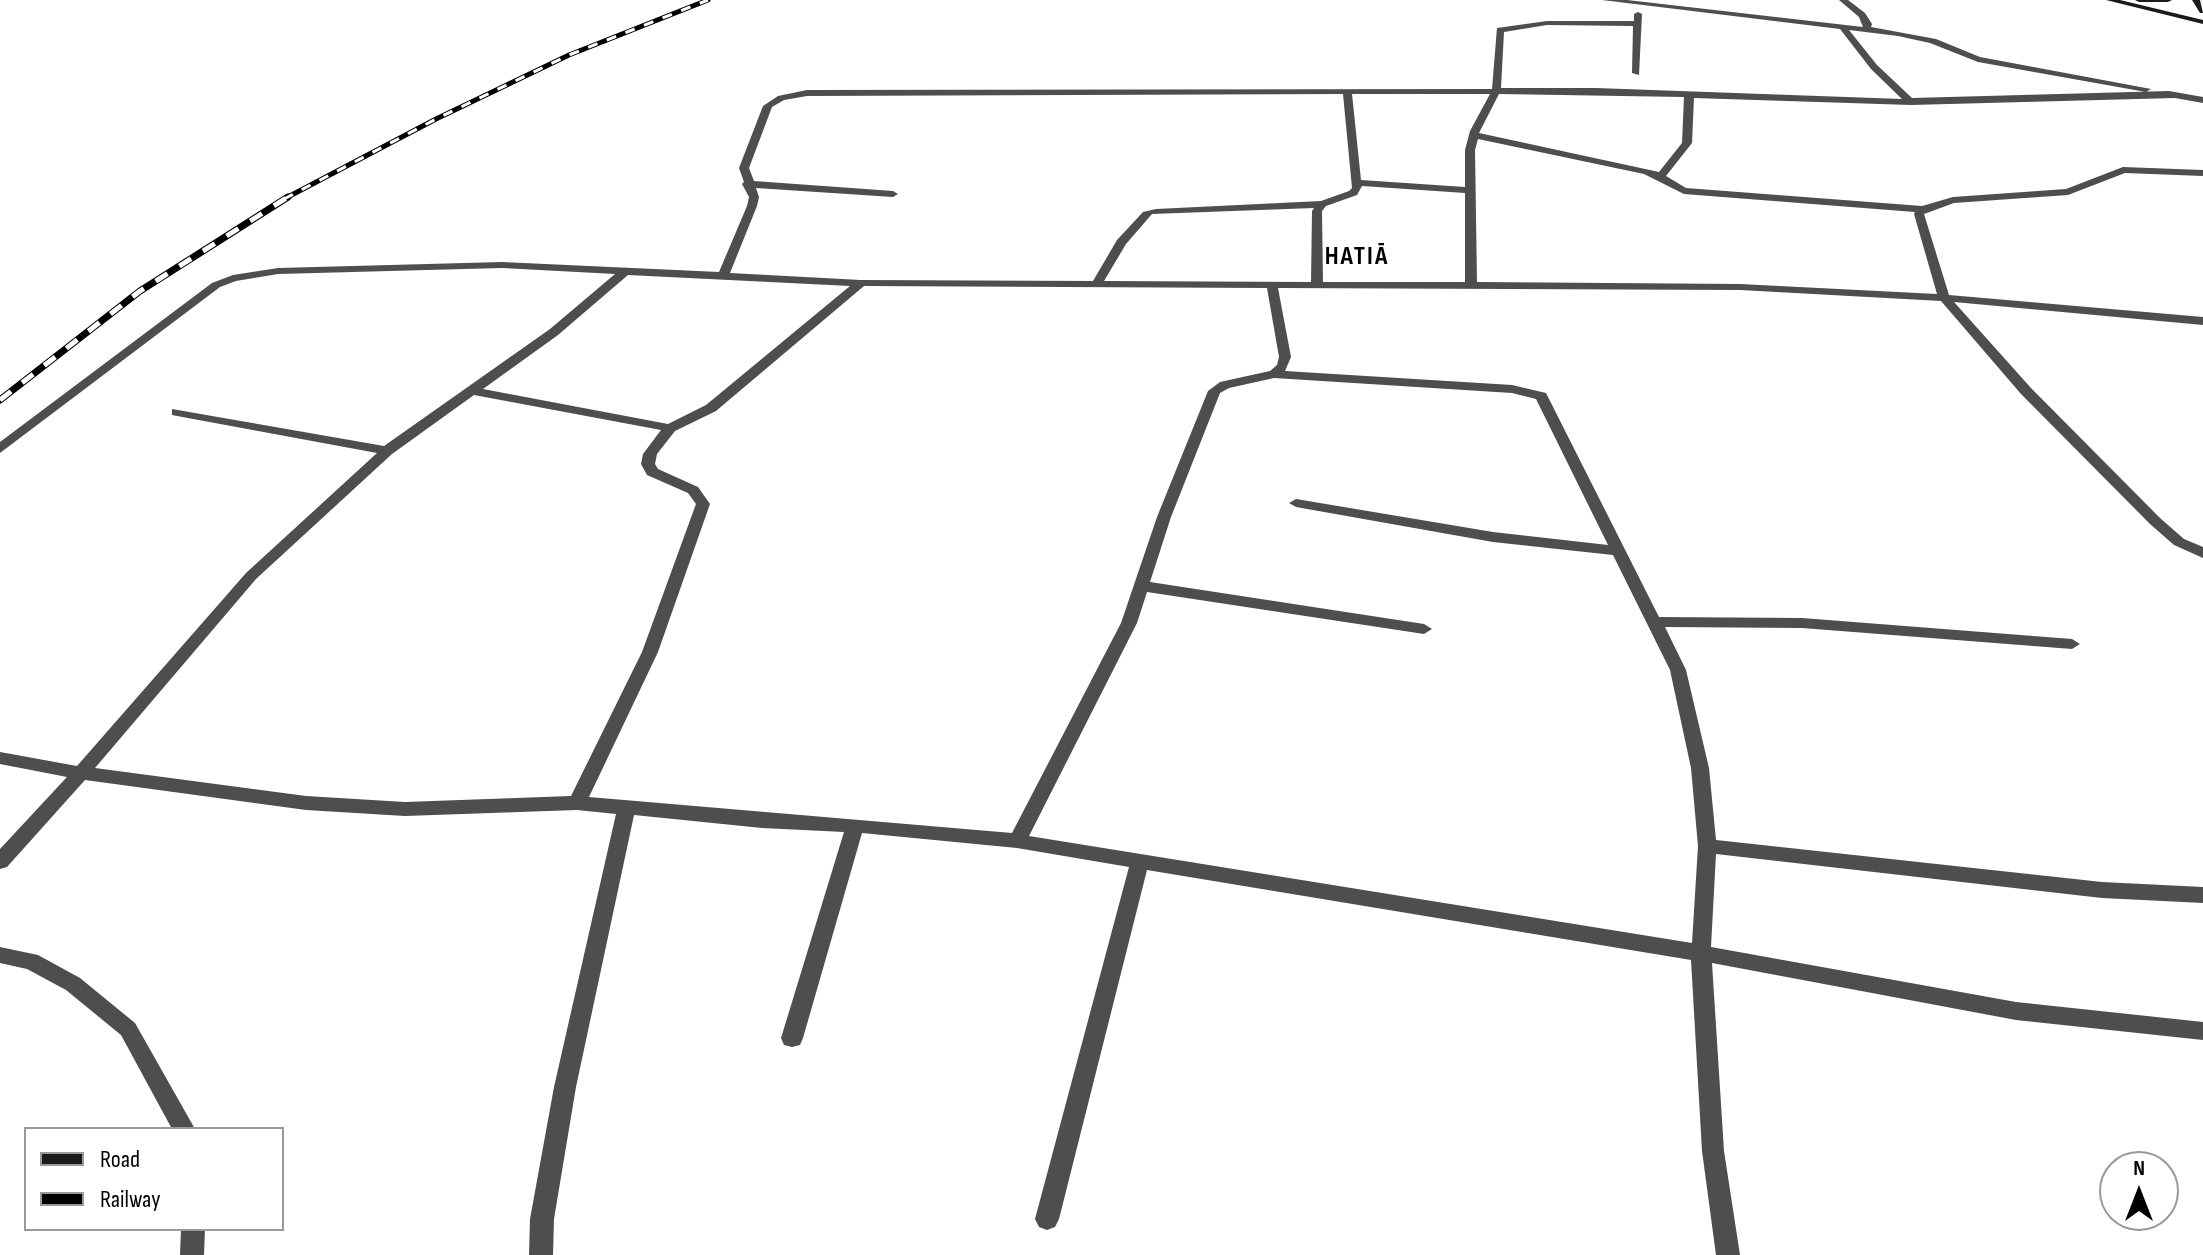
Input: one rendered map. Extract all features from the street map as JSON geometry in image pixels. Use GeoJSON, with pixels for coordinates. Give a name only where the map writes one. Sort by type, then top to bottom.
{"type":"FeatureCollection","features":[{"type":"Feature","properties":{"kind":"street"},"geometry":{"type":"LineString","coordinates":[[1606,0],[1867,28],[1917,37],[1978,59],[2203,100]]}},
{"type":"Feature","properties":{"kind":"street"},"geometry":{"type":"LineString","coordinates":[[1843,0],[1862,15],[1867,28]]}},
{"type":"Feature","properties":{"kind":"street"},"geometry":{"type":"LineString","coordinates":[[2112,0],[2168,0]]}},
{"type":"Feature","properties":{"kind":"street"},"geometry":{"type":"LineString","coordinates":[[2112,0],[2203,22]]}},
{"type":"Feature","properties":{"kind":"street"},"geometry":{"type":"LineString","coordinates":[[2200,0],[2203,11]]}},
{"type":"Feature","properties":{"kind":"street"},"geometry":{"type":"LineString","coordinates":[[1636,73],[1639,2]]}},
{"type":"Feature","properties":{"kind":"street"},"geometry":{"type":"LineString","coordinates":[[1471,285],[1470,150],[1496,91],[1500,30],[1547,23],[1638,24]]}},
{"type":"Feature","properties":{"kind":"street"},"geometry":{"type":"LineString","coordinates":[[1842,26],[1874,67],[1911,102]]}},
{"type":"Feature","properties":{"kind":"street"},"geometry":{"type":"LineString","coordinates":[[724,274],[754,197],[747,184],[746,156],[768,106],[781,98],[798,94],[926,91],[1496,91],[1911,102],[2179,95]]}},
{"type":"Feature","properties":{"kind":"street"},"geometry":{"type":"LineString","coordinates":[[1097,283],[1121,242],[1151,213],[1322,204],[1353,193],[1356,183],[1347,93]]}},
{"type":"Feature","properties":{"kind":"street"},"geometry":{"type":"LineString","coordinates":[[1660,177],[1687,143],[1689,95]]}},
{"type":"Feature","properties":{"kind":"street"},"geometry":{"type":"LineString","coordinates":[[1474,135],[1631,167],[1660,177],[1676,188],[1707,195],[1923,209],[1953,200],[2068,192],[2123,170],[2203,173]]}},
{"type":"Feature","properties":{"kind":"street"},"geometry":{"type":"LineString","coordinates":[[1356,183],[1470,190]]}},
{"type":"Feature","properties":{"kind":"street"},"geometry":{"type":"LineString","coordinates":[[747,184],[893,194]]}},
{"type":"Feature","properties":{"kind":"street"},"geometry":{"type":"LineString","coordinates":[[1317,285],[1317,211],[1322,204]]}},
{"type":"Feature","properties":{"kind":"street"},"geometry":{"type":"LineString","coordinates":[[1923,209],[1919,214],[1944,298],[2026,391],[2155,521],[2179,542],[2203,553]]}},
{"type":"Feature","properties":{"kind":"street"},"geometry":{"type":"LineString","coordinates":[[0,449],[203,295],[233,278],[278,271],[502,265],[861,283],[1740,287],[1944,298],[2203,321]]}},
{"type":"Feature","properties":{"kind":"street"},"geometry":{"type":"LineString","coordinates":[[0,862],[251,576],[387,451],[554,332],[627,270]]}},
{"type":"Feature","properties":{"kind":"street"},"geometry":{"type":"LineString","coordinates":[[577,803],[650,652],[703,504],[693,490],[652,472],[648,464],[650,454],[670,428],[711,408],[861,283]]}},
{"type":"Feature","properties":{"kind":"street"},"geometry":{"type":"LineString","coordinates":[[1272,285],[1285,357],[1283,366],[1274,374]]}},
{"type":"Feature","properties":{"kind":"street"},"geometry":{"type":"LineString","coordinates":[[1017,841],[1129,623],[1164,517],[1214,391],[1225,385],[1274,374],[1512,389],[1541,396],[1678,670],[1688,712],[1700,768],[1707,846],[1701,953],[1713,1151],[1728,1255]]}},
{"type":"Feature","properties":{"kind":"street"},"geometry":{"type":"LineString","coordinates":[[473,391],[670,428]]}},
{"type":"Feature","properties":{"kind":"street"},"geometry":{"type":"LineString","coordinates":[[177,412],[387,451]]}},
{"type":"Feature","properties":{"kind":"street"},"geometry":{"type":"LineString","coordinates":[[1296,503],[1493,537],[1620,551]]}},
{"type":"Feature","properties":{"kind":"street"},"geometry":{"type":"LineString","coordinates":[[1141,586],[1424,629]]}},
{"type":"Feature","properties":{"kind":"street"},"geometry":{"type":"LineString","coordinates":[[1655,622],[1802,623],[2072,644]]}},
{"type":"Feature","properties":{"kind":"street"},"geometry":{"type":"LineString","coordinates":[[0,758],[81,773],[306,803],[390,809],[577,803],[1017,841],[1701,953],[2016,1011],[2203,1031]]}},
{"type":"Feature","properties":{"kind":"street"},"geometry":{"type":"LineString","coordinates":[[541,1255],[542,1219],[565,1087],[626,808]]}},
{"type":"Feature","properties":{"kind":"street"},"geometry":{"type":"LineString","coordinates":[[792,1038],[855,825]]}},
{"type":"Feature","properties":{"kind":"street"},"geometry":{"type":"LineString","coordinates":[[1707,846],[2102,890],[2203,895]]}},
{"type":"Feature","properties":{"kind":"street"},"geometry":{"type":"LineString","coordinates":[[1047,1219],[1139,863]]}},
{"type":"Feature","properties":{"kind":"street"},"geometry":{"type":"LineString","coordinates":[[0,955],[31,961],[73,984],[128,1029],[183,1127]]}},
{"type":"Feature","properties":{"kind":"street"},"geometry":{"type":"LineString","coordinates":[[192,1255],[193,1231]]}},
{"type":"Feature","properties":{"kind":"railway"},"geometry":{"type":"LineString","coordinates":[[284,199],[436,119],[569,55],[708,0]]}},
{"type":"Feature","properties":{"kind":"railway"},"geometry":{"type":"LineString","coordinates":[[0,400],[140,291],[288,197]]}},
{"type":"Feature","properties":{"kind":"district","name":"HATIĀ"},"geometry":{"type":"Point","coordinates":[1357,257]}}]}
